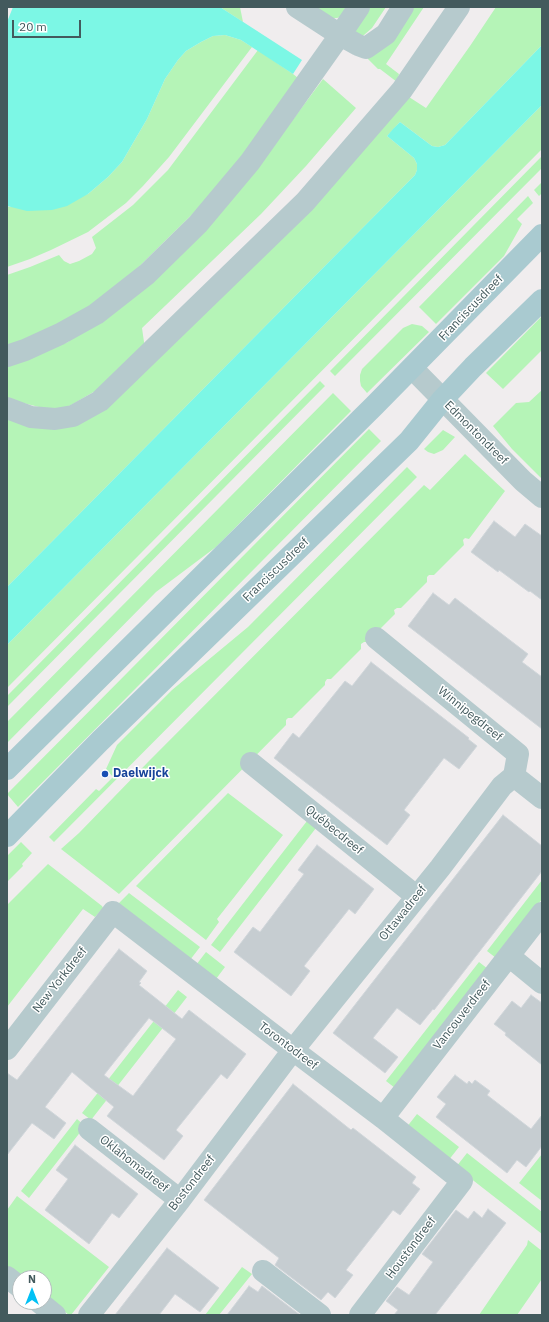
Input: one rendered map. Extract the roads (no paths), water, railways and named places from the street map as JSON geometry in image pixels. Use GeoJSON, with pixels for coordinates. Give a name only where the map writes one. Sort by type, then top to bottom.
{"type":"FeatureCollection","features":[{"type":"Feature","properties":{"kind":"main road","name":"Franciscusdreef"},"geometry":{"type":"LineString","coordinates":[[7,769],[412,368],[542,235]]}},
{"type":"Feature","properties":{"kind":"main road","name":"Franciscusdreef"},"geometry":{"type":"LineString","coordinates":[[7,836],[100,741],[409,441],[442,400],[473,367],[542,300]]}},
{"type":"Feature","properties":{"kind":"street"},"geometry":{"type":"LineString","coordinates":[[297,7],[340,35],[366,48],[386,34],[403,7]]}},
{"type":"Feature","properties":{"kind":"street"},"geometry":{"type":"LineString","coordinates":[[7,356],[25,350],[53,337],[96,314],[147,274],[198,224],[250,162],[359,7]]}},
{"type":"Feature","properties":{"kind":"street"},"geometry":{"type":"LineString","coordinates":[[7,408],[31,417],[55,419],[73,416],[100,400],[305,202],[402,90],[459,7]]}},
{"type":"Feature","properties":{"kind":"street","name":"Edmontondreef"},"geometry":{"type":"LineString","coordinates":[[412,368],[523,481],[542,497]]}},
{"type":"Feature","properties":{"kind":"street","name":"Winnipegdreef"},"geometry":{"type":"LineString","coordinates":[[376,638],[518,754],[514,776]]}},
{"type":"Feature","properties":{"kind":"street","name":"Québecdreef"},"geometry":{"type":"LineString","coordinates":[[251,763],[416,896]]}},
{"type":"Feature","properties":{"kind":"street"},"geometry":{"type":"LineString","coordinates":[[514,776],[542,798]]}},
{"type":"Feature","properties":{"kind":"street","name":"Ottawadreef"},"geometry":{"type":"LineString","coordinates":[[293,1050],[502,786],[514,776]]}},
{"type":"Feature","properties":{"kind":"street","name":"Torontodreef"},"geometry":{"type":"LineString","coordinates":[[113,912],[383,1118],[462,1181]]}},
{"type":"Feature","properties":{"kind":"street","name":"New Yorkdreef"},"geometry":{"type":"LineString","coordinates":[[7,1049],[113,912]]}},
{"type":"Feature","properties":{"kind":"street","name":"Vancouverdreef"},"geometry":{"type":"LineString","coordinates":[[383,1118],[542,913]]}},
{"type":"Feature","properties":{"kind":"street"},"geometry":{"type":"LineString","coordinates":[[509,956],[542,983]]}},
{"type":"Feature","properties":{"kind":"street","name":"Bostondreef"},"geometry":{"type":"LineString","coordinates":[[90,1315],[180,1200],[293,1050]]}},
{"type":"Feature","properties":{"kind":"street","name":"Oklahomadreef"},"geometry":{"type":"LineString","coordinates":[[89,1129],[180,1200]]}},
{"type":"Feature","properties":{"kind":"street","name":"Houstondreef"},"geometry":{"type":"LineString","coordinates":[[360,1315],[462,1181]]}},
{"type":"Feature","properties":{"kind":"street"},"geometry":{"type":"LineString","coordinates":[[263,1271],[320,1315]]}},
{"type":"Feature","properties":{"kind":"place","name":"Daelwijck"},"geometry":{"type":"Point","coordinates":[105,774]}}]}
